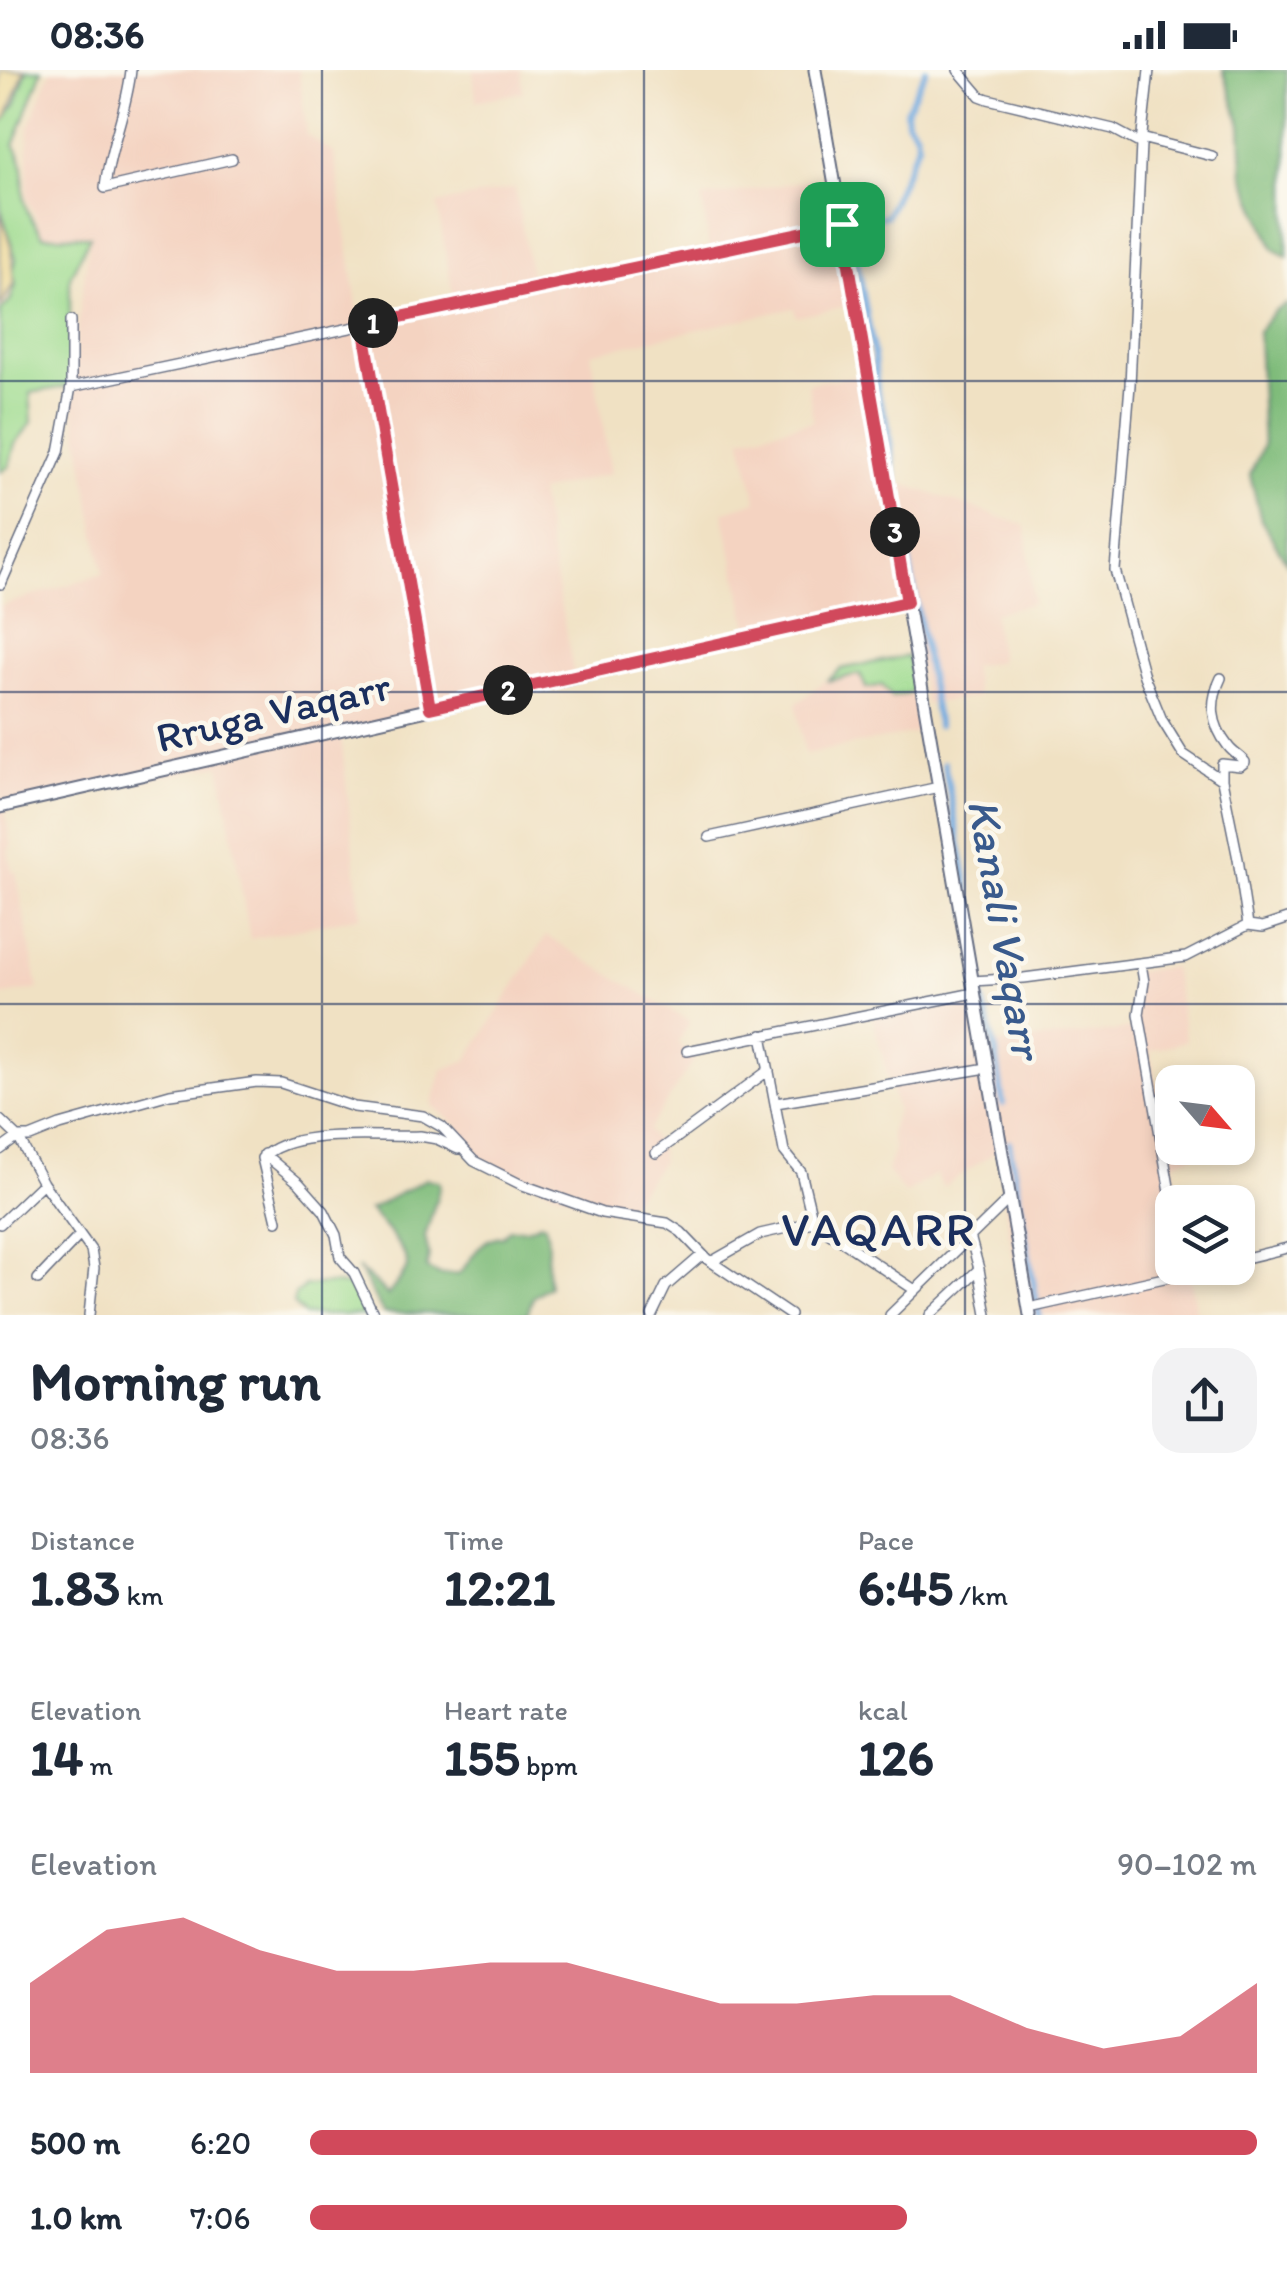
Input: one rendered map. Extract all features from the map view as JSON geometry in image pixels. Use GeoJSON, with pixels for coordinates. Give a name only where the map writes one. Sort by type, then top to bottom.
{"type":"FeatureCollection","features":[{"type":"Feature","properties":{"kind":"main road"},"geometry":{"type":"LineString","coordinates":[[816,70],[939,787],[977,984],[987,1068],[1034,1309]]}},
{"type":"Feature","properties":{"kind":"main road","name":"Rruga Vaqarr"},"geometry":{"type":"LineString","coordinates":[[0,807],[907,602]]}},
{"type":"Feature","properties":{"kind":"street"},"geometry":{"type":"LineString","coordinates":[[131,70],[127,105],[117,128],[105,188],[232,159]]}},
{"type":"Feature","properties":{"kind":"street"},"geometry":{"type":"LineString","coordinates":[[958,70],[980,96],[988,99],[1212,156]]}},
{"type":"Feature","properties":{"kind":"street"},"geometry":{"type":"LineString","coordinates":[[1149,70],[1141,141],[1130,386],[1115,570],[1144,676],[1162,720],[1183,754],[1222,780]]}},
{"type":"Feature","properties":{"kind":"street"},"geometry":{"type":"LineString","coordinates":[[72,387],[842,224]]}},
{"type":"Feature","properties":{"kind":"street"},"geometry":{"type":"LineString","coordinates":[[1,584],[60,452],[72,387],[72,320]]}},
{"type":"Feature","properties":{"kind":"street"},"geometry":{"type":"LineString","coordinates":[[363,325],[430,708]]}},
{"type":"Feature","properties":{"kind":"street"},"geometry":{"type":"LineString","coordinates":[[1220,678],[1212,717],[1229,748],[1245,762],[1240,766],[1222,764],[1222,780],[1248,925]]}},
{"type":"Feature","properties":{"kind":"street"},"geometry":{"type":"LineString","coordinates":[[709,837],[939,787]]}},
{"type":"Feature","properties":{"kind":"street"},"geometry":{"type":"LineString","coordinates":[[687,1050],[977,984],[1195,954],[1248,925],[1262,928],[1287,920]]}},
{"type":"Feature","properties":{"kind":"street"},"geometry":{"type":"LineString","coordinates":[[1141,964],[1144,982],[1139,1014],[1155,1104]]}},
{"type":"Feature","properties":{"kind":"street"},"geometry":{"type":"LineString","coordinates":[[762,1035],[784,1151],[801,1172],[813,1222],[915,1290]]}},
{"type":"Feature","properties":{"kind":"street"},"geometry":{"type":"LineString","coordinates":[[776,1103],[987,1068]]}},
{"type":"Feature","properties":{"kind":"street"},"geometry":{"type":"LineString","coordinates":[[656,1154],[769,1070]]}},
{"type":"Feature","properties":{"kind":"street"},"geometry":{"type":"LineString","coordinates":[[0,1150],[18,1137],[30,1137],[170,1094],[270,1082],[354,1107],[424,1116],[442,1126],[474,1161],[502,1175],[590,1210],[667,1222],[707,1258],[790,1315]]}},
{"type":"Feature","properties":{"kind":"street"},"geometry":{"type":"LineString","coordinates":[[0,1120],[18,1137],[93,1258],[89,1315]]}},
{"type":"Feature","properties":{"kind":"street"},"geometry":{"type":"LineString","coordinates":[[277,1221],[261,1164],[264,1154],[284,1142],[310,1137],[429,1136],[461,1150]]}},
{"type":"Feature","properties":{"kind":"street"},"geometry":{"type":"LineString","coordinates":[[264,1154],[307,1190],[324,1211],[336,1235],[340,1257],[354,1273],[374,1315]]}},
{"type":"Feature","properties":{"kind":"street"},"geometry":{"type":"LineString","coordinates":[[0,1224],[43,1183]]}},
{"type":"Feature","properties":{"kind":"street"},"geometry":{"type":"LineString","coordinates":[[892,1314],[1010,1198]]}},
{"type":"Feature","properties":{"kind":"street"},"geometry":{"type":"LineString","coordinates":[[652,1315],[666,1286],[707,1258],[760,1234],[813,1222]]}},
{"type":"Feature","properties":{"kind":"street"},"geometry":{"type":"LineString","coordinates":[[38,1279],[80,1235]]}},
{"type":"Feature","properties":{"kind":"street"},"geometry":{"type":"LineString","coordinates":[[970,1236],[987,1315]]}},
{"type":"Feature","properties":{"kind":"street"},"geometry":{"type":"LineString","coordinates":[[1255,1256],[1287,1248]]}},
{"type":"Feature","properties":{"kind":"street"},"geometry":{"type":"LineString","coordinates":[[935,1313],[978,1269]]}},
{"type":"Feature","properties":{"kind":"street"},"geometry":{"type":"LineString","coordinates":[[1034,1309],[1155,1278]]}},
{"type":"Feature","properties":{"kind":"shaded area"},"geometry":{"type":"Polygon","coordinates":[[[51,70],[299,70],[307,135],[334,153],[359,319],[454,301],[437,204],[515,188],[532,282],[709,247],[702,198],[834,176],[856,304],[796,317],[794,308],[591,353],[611,473],[539,492],[574,675],[341,736],[361,916],[250,939],[220,765],[54,799],[5,811],[11,848],[8,850],[12,871],[16,872],[38,989],[0,996],[0,606],[103,574],[70,386],[90,236],[43,236],[27,197],[29,127],[51,70]]]}},
{"type":"Feature","properties":{"kind":"shaded area"},"geometry":{"type":"Polygon","coordinates":[[[473,70],[521,70],[523,92],[476,101],[473,70]]]}},
{"type":"Feature","properties":{"kind":"shaded area"},"geometry":{"type":"Polygon","coordinates":[[[868,375],[886,478],[1026,526],[1033,603],[993,613],[1000,661],[972,666],[977,697],[925,704],[907,602],[750,635],[723,512],[757,501],[741,438],[813,421],[808,383],[868,375]]]}},
{"type":"Feature","properties":{"kind":"shaded area"},"geometry":{"type":"Polygon","coordinates":[[[908,655],[914,689],[910,694],[916,703],[921,732],[805,754],[796,704],[841,668],[908,655]]]}},
{"type":"Feature","properties":{"kind":"shaded area"},"geometry":{"type":"Polygon","coordinates":[[[546,936],[690,1022],[678,1043],[694,1060],[648,1130],[660,1149],[662,1161],[624,1212],[603,1209],[527,1181],[465,1149],[458,1127],[432,1105],[442,1070],[467,1060],[546,936]]]}},
{"type":"Feature","properties":{"kind":"shaded area"},"geometry":{"type":"Polygon","coordinates":[[[1173,967],[1186,1041],[1150,1051],[1155,1078],[1155,1165],[1173,1165],[1176,1185],[1155,1185],[1155,1285],[1192,1285],[1197,1315],[1022,1315],[997,1151],[943,1187],[936,1174],[905,1194],[887,1171],[894,1151],[890,1134],[897,1111],[872,1016],[972,998],[989,1045],[1131,1029],[1131,972],[1173,967]]]}},
{"type":"Feature","properties":{"kind":"green space"},"geometry":{"type":"Polygon","coordinates":[[[27,70],[42,70],[14,145],[22,161],[27,211],[43,236],[90,236],[70,277],[70,386],[30,393],[32,422],[15,444],[9,466],[0,472],[0,312],[16,285],[16,259],[0,206],[0,125],[15,105],[27,70]]]}},
{"type":"Feature","properties":{"kind":"green space"},"geometry":{"type":"Polygon","coordinates":[[[1223,70],[1287,70],[1287,257],[1274,249],[1243,175],[1241,125],[1223,70]]]}},
{"type":"Feature","properties":{"kind":"green space"},"geometry":{"type":"Polygon","coordinates":[[[1287,304],[1287,563],[1261,520],[1250,475],[1263,446],[1258,332],[1274,311],[1287,304]]]}},
{"type":"Feature","properties":{"kind":"green space"},"geometry":{"type":"Polygon","coordinates":[[[908,656],[913,689],[909,693],[892,697],[882,685],[866,688],[860,674],[827,681],[841,669],[908,656]]]}},
{"type":"Feature","properties":{"kind":"green space"},"geometry":{"type":"Polygon","coordinates":[[[426,1179],[439,1181],[440,1186],[425,1237],[427,1269],[440,1275],[459,1274],[482,1245],[509,1229],[545,1225],[549,1286],[533,1297],[527,1315],[383,1313],[358,1268],[388,1295],[407,1266],[392,1236],[369,1210],[426,1179]]]}},
{"type":"Feature","properties":{"kind":"green space"},"geometry":{"type":"Polygon","coordinates":[[[329,1284],[355,1290],[365,1315],[304,1315],[293,1304],[295,1295],[305,1286],[329,1284]]]}},
{"type":"Feature","properties":{"kind":"sand"},"geometry":{"type":"Polygon","coordinates":[[[0,70],[25,70],[7,117],[0,123],[0,70]]]}},
{"type":"Feature","properties":{"kind":"sand"},"geometry":{"type":"Polygon","coordinates":[[[0,211],[11,245],[14,284],[0,306],[0,211]]]}},
{"type":"Feature","properties":{"kind":"waterway"},"geometry":{"type":"LineString","coordinates":[[926,70],[906,111],[918,144],[886,216],[857,222],[852,232],[938,726]]}},
{"type":"Feature","properties":{"kind":"waterway","name":"Kanali Vaqarr"},"geometry":{"type":"LineString","coordinates":[[944,763],[1003,1104]]}},
{"type":"Feature","properties":{"kind":"waterway","name":"Kanali Vaqarr"},"geometry":{"type":"LineString","coordinates":[[1009,1142],[1039,1315]]}},
{"type":"Feature","properties":{"kind":"district","name":"VAQARR"},"geometry":{"type":"Point","coordinates":[879,1229]}},
{"type":"Feature","properties":{"kind":"route"},"geometry":{"type":"LineString","coordinates":[[842,224],[907,602],[430,708],[363,325],[842,224]]}}]}
